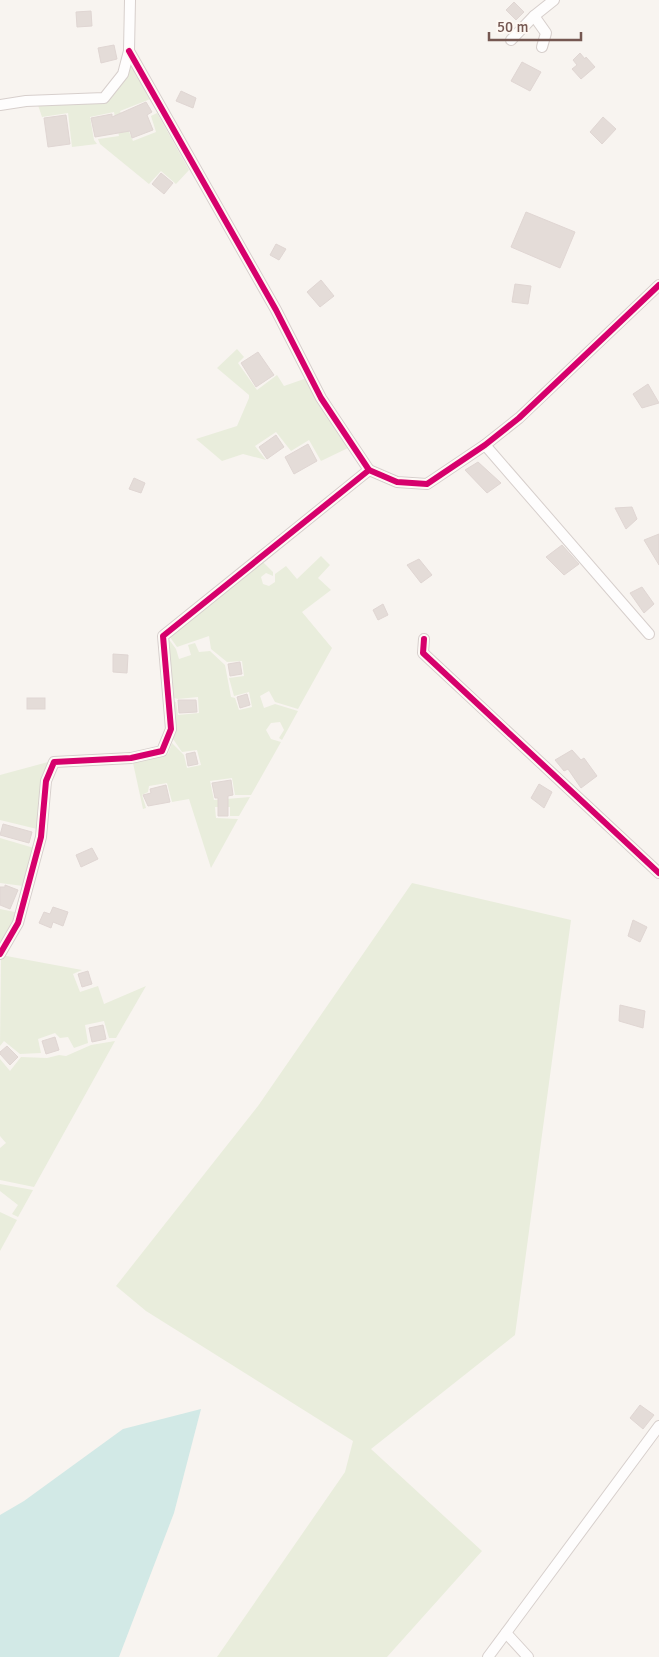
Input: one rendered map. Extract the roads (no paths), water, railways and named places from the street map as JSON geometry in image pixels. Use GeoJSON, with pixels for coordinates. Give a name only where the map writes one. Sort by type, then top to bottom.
{"type":"FeatureCollection","features":[{"type":"Feature","properties":{"kind":"street"},"geometry":{"type":"LineString","coordinates":[[0,105],[26,101],[104,98],[123,74],[129,51],[130,0]]}},
{"type":"Feature","properties":{"kind":"street"},"geometry":{"type":"LineString","coordinates":[[511,40],[534,16],[554,0]]}},
{"type":"Feature","properties":{"kind":"street"},"geometry":{"type":"LineString","coordinates":[[534,16],[546,33],[542,47]]}},
{"type":"Feature","properties":{"kind":"street"},"geometry":{"type":"LineString","coordinates":[[129,51],[276,310],[321,398],[368,470],[397,482],[427,484],[484,445],[519,418],[659,284]]}},
{"type":"Feature","properties":{"kind":"street"},"geometry":{"type":"LineString","coordinates":[[484,445],[649,634]]}},
{"type":"Feature","properties":{"kind":"street"},"geometry":{"type":"LineString","coordinates":[[0,954],[18,923],[41,837],[46,781],[54,762],[131,758],[162,751],[171,729],[163,636],[368,470]]}},
{"type":"Feature","properties":{"kind":"street"},"geometry":{"type":"LineString","coordinates":[[424,639],[424,653],[659,872]]}},
{"type":"Feature","properties":{"kind":"street"},"geometry":{"type":"LineString","coordinates":[[488,1657],[659,1426]]}},
{"type":"Feature","properties":{"kind":"street"},"geometry":{"type":"LineString","coordinates":[[506,1633],[528,1657]]}},
{"type":"Feature","properties":{"kind":"water"},"geometry":{"type":"Polygon","coordinates":[[[201,1409],[174,1513],[119,1657],[0,1657],[0,1515],[24,1501],[123,1429],[201,1409]]]}}]}
